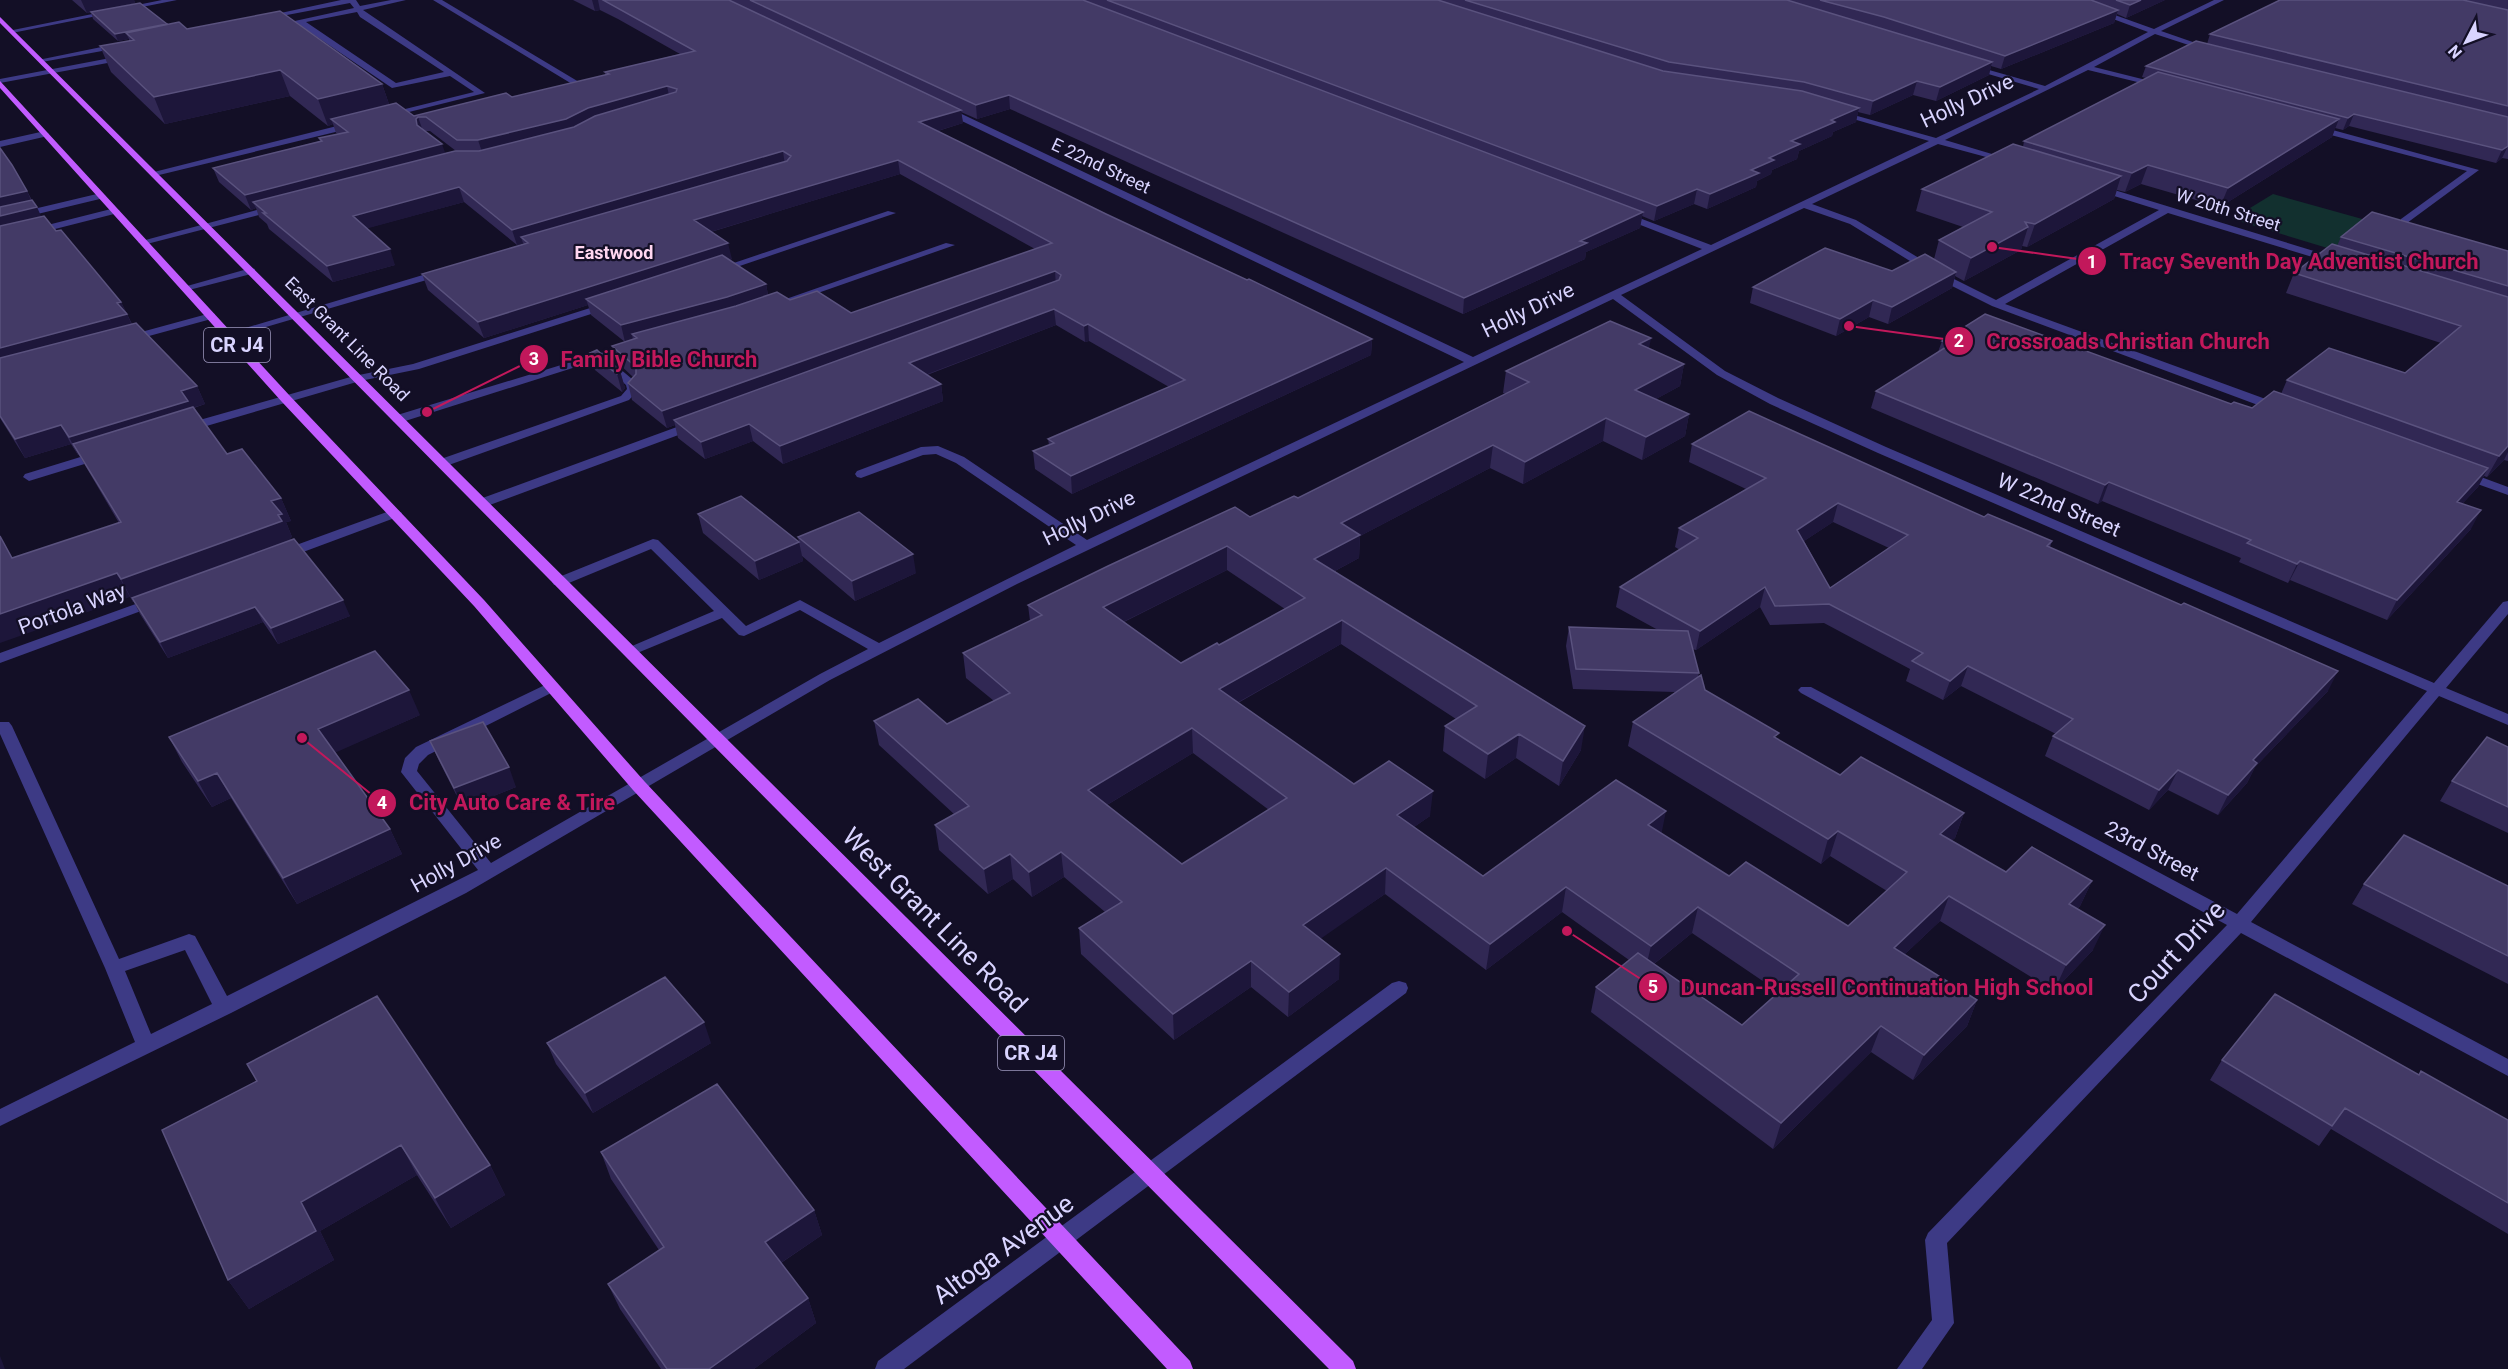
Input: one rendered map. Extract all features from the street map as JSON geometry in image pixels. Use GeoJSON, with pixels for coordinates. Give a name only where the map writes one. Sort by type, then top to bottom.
{"type":"FeatureCollection","features":[{"type":"Feature","properties":{"kind":"main road","name":"East Grant Line Road"},"geometry":{"type":"LineString","coordinates":[[0,19],[715,739]]}},
{"type":"Feature","properties":{"kind":"main road","name":"CR J4"},"geometry":{"type":"LineString","coordinates":[[0,82],[286,399],[479,603],[639,786],[1182,1369]]}},
{"type":"Feature","properties":{"kind":"main road","name":"West Grant Line Road"},"geometry":{"type":"LineString","coordinates":[[715,739],[1345,1369]]}},
{"type":"Feature","properties":{"kind":"street"},"geometry":{"type":"LineString","coordinates":[[12,31],[173,0]]}},
{"type":"Feature","properties":{"kind":"street"},"geometry":{"type":"LineString","coordinates":[[252,20],[352,0],[361,12],[481,93],[380,118]]}},
{"type":"Feature","properties":{"kind":"street"},"geometry":{"type":"LineString","coordinates":[[265,28],[361,12],[402,0]]}},
{"type":"Feature","properties":{"kind":"street"},"geometry":{"type":"LineString","coordinates":[[437,0],[580,85]]}},
{"type":"Feature","properties":{"kind":"street"},"geometry":{"type":"LineString","coordinates":[[2066,0],[2191,47],[2214,52]]}},
{"type":"Feature","properties":{"kind":"street","name":"Holly Drive"},"geometry":{"type":"LineString","coordinates":[[0,1118],[224,1008],[489,872],[639,786],[715,739],[878,650],[1085,545],[2046,89],[2153,32],[2220,0]]}},
{"type":"Feature","properties":{"kind":"street"},"geometry":{"type":"LineString","coordinates":[[298,21],[395,86],[452,73]]}},
{"type":"Feature","properties":{"kind":"street"},"geometry":{"type":"LineString","coordinates":[[42,60],[135,42]]}},
{"type":"Feature","properties":{"kind":"street"},"geometry":{"type":"LineString","coordinates":[[0,82],[140,54]]}},
{"type":"Feature","properties":{"kind":"street"},"geometry":{"type":"LineString","coordinates":[[1963,63],[2046,89]]}},
{"type":"Feature","properties":{"kind":"street"},"geometry":{"type":"LineString","coordinates":[[2086,67],[2168,89]]}},
{"type":"Feature","properties":{"kind":"street","name":"E 22nd Street"},"geometry":{"type":"LineString","coordinates":[[931,103],[1472,361]]}},
{"type":"Feature","properties":{"kind":"street"},"geometry":{"type":"LineString","coordinates":[[1833,110],[2025,166]]}},
{"type":"Feature","properties":{"kind":"street"},"geometry":{"type":"LineString","coordinates":[[155,173],[358,124]]}},
{"type":"Feature","properties":{"kind":"street"},"geometry":{"type":"LineString","coordinates":[[2304,125],[2474,170],[2404,220]]}},
{"type":"Feature","properties":{"kind":"street"},"geometry":{"type":"LineString","coordinates":[[0,144],[45,134]]}},
{"type":"Feature","properties":{"kind":"street","name":"W 20th Street"},"geometry":{"type":"LineString","coordinates":[[2091,186],[2349,265]]}},
{"type":"Feature","properties":{"kind":"street"},"geometry":{"type":"LineString","coordinates":[[0,220],[101,196]]}},
{"type":"Feature","properties":{"kind":"street"},"geometry":{"type":"LineString","coordinates":[[1803,204],[1853,222],[1887,240],[1948,280],[1996,304],[2286,411]]}},
{"type":"Feature","properties":{"kind":"street"},"geometry":{"type":"LineString","coordinates":[[143,242],[287,205]]}},
{"type":"Feature","properties":{"kind":"street"},"geometry":{"type":"LineString","coordinates":[[1996,304],[2168,209]]}},
{"type":"Feature","properties":{"kind":"street"},"geometry":{"type":"LineString","coordinates":[[1609,210],[1710,248]]}},
{"type":"Feature","properties":{"kind":"street"},"geometry":{"type":"LineString","coordinates":[[0,240],[115,211]]}},
{"type":"Feature","properties":{"kind":"street"},"geometry":{"type":"LineString","coordinates":[[707,274],[891,213]]}},
{"type":"Feature","properties":{"kind":"street"},"geometry":{"type":"LineString","coordinates":[[758,310],[950,245]]}},
{"type":"Feature","properties":{"kind":"street"},"geometry":{"type":"LineString","coordinates":[[228,335],[455,268]]}},
{"type":"Feature","properties":{"kind":"street"},"geometry":{"type":"LineString","coordinates":[[185,288],[251,271]]}},
{"type":"Feature","properties":{"kind":"street","name":"W 22nd Street"},"geometry":{"type":"LineString","coordinates":[[1613,294],[1721,373],[1774,401],[1882,450],[2508,720]]}},
{"type":"Feature","properties":{"kind":"street"},"geometry":{"type":"LineString","coordinates":[[179,430],[358,378],[415,367],[617,302]]}},
{"type":"Feature","properties":{"kind":"street"},"geometry":{"type":"LineString","coordinates":[[111,343],[211,316]]}},
{"type":"Feature","properties":{"kind":"street"},"geometry":{"type":"LineString","coordinates":[[398,419],[598,355],[644,343]]}},
{"type":"Feature","properties":{"kind":"street"},"geometry":{"type":"LineString","coordinates":[[442,463],[626,398],[633,389],[632,384],[598,355]]}},
{"type":"Feature","properties":{"kind":"street"},"geometry":{"type":"LineString","coordinates":[[482,503],[707,420]]}},
{"type":"Feature","properties":{"kind":"street"},"geometry":{"type":"LineString","coordinates":[[861,474],[921,451],[938,450],[960,460],[1085,545]]}},
{"type":"Feature","properties":{"kind":"street"},"geometry":{"type":"LineString","coordinates":[[29,477],[113,451]]}},
{"type":"Feature","properties":{"kind":"street"},"geometry":{"type":"LineString","coordinates":[[2453,471],[2508,491]]}},
{"type":"Feature","properties":{"kind":"street"},"geometry":{"type":"LineString","coordinates":[[268,560],[395,513]]}},
{"type":"Feature","properties":{"kind":"street"},"geometry":{"type":"LineString","coordinates":[[560,582],[653,543],[744,632],[800,604],[878,650]]}},
{"type":"Feature","properties":{"kind":"street","name":"Portola Way"},"geometry":{"type":"LineString","coordinates":[[0,658],[168,596]]}},
{"type":"Feature","properties":{"kind":"street","name":"Court Drive"},"geometry":{"type":"LineString","coordinates":[[1908,1369],[1943,1323],[1936,1240],[2239,924],[2508,605]]}},
{"type":"Feature","properties":{"kind":"street"},"geometry":{"type":"LineString","coordinates":[[630,652],[724,612]]}},
{"type":"Feature","properties":{"kind":"street"},"geometry":{"type":"LineString","coordinates":[[489,872],[409,772],[411,762],[422,751],[443,739],[552,687]]}},
{"type":"Feature","properties":{"kind":"street","name":"23rd Street"},"geometry":{"type":"LineString","coordinates":[[1806,690],[2508,1068]]}},
{"type":"Feature","properties":{"kind":"street"},"geometry":{"type":"LineString","coordinates":[[4,726],[114,968],[146,1046]]}},
{"type":"Feature","properties":{"kind":"street"},"geometry":{"type":"LineString","coordinates":[[114,968],[189,941],[224,1008]]}},
{"type":"Feature","properties":{"kind":"street","name":"Altoga Avenue"},"geometry":{"type":"LineString","coordinates":[[886,1369],[1151,1174],[1315,1048],[1399,988]]}},
{"type":"Feature","properties":{"kind":"green space"},"geometry":{"type":"Polygon","coordinates":[[[2273,194],[2373,222],[2334,250],[2232,219],[2273,194]]]}},
{"type":"Feature","properties":{"kind":"building"},"geometry":{"type":"Polygon","coordinates":[[[603,0],[729,0],[961,110],[919,122],[1106,214],[1249,279],[1372,339],[1071,476],[1033,451],[1054,443],[1048,439],[1185,380],[1088,324],[1084,326],[1054,309],[909,363],[941,384],[780,446],[749,424],[701,442],[674,420],[1059,280],[1061,275],[1055,271],[662,411],[628,383],[636,374],[636,367],[612,346],[637,338],[632,334],[736,306],[777,292],[790,300],[817,291],[851,313],[1052,243],[898,160],[694,220],[728,243],[478,322],[422,274],[528,243],[521,237],[787,161],[791,156],[783,151],[512,230],[459,187],[353,216],[390,249],[327,266],[253,202],[455,151],[479,151],[574,127],[595,116],[676,92],[677,89],[667,86],[588,108],[566,119],[478,140],[457,140],[426,117],[418,117],[417,125],[442,144],[245,195],[213,168],[322,141],[319,138],[348,132],[331,119],[396,103],[414,116],[506,93],[512,97],[695,51],[603,0]]]}},
{"type":"Feature","properties":{"kind":"building"},"geometry":{"type":"Polygon","coordinates":[[[750,0],[1083,0],[1643,212],[1580,241],[1587,243],[1464,298],[1009,95],[976,105],[750,0]]]}},
{"type":"Feature","properties":{"kind":"building"},"geometry":{"type":"Polygon","coordinates":[[[1107,0],[1438,0],[1663,71],[1802,91],[1859,108],[1831,120],[1835,122],[1791,141],[1800,144],[1769,158],[1774,160],[1751,170],[1759,173],[1710,194],[1697,189],[1657,206],[1107,0]]]}},
{"type":"Feature","properties":{"kind":"building"},"geometry":{"type":"Polygon","coordinates":[[[1465,0],[1787,0],[1992,62],[1940,87],[1917,81],[1873,101],[1804,82],[1669,62],[1465,0]]]}},
{"type":"Feature","properties":{"kind":"building"},"geometry":{"type":"Polygon","coordinates":[[[1820,0],[2091,0],[2118,10],[2005,56],[1884,17],[1820,0]]]}},
{"type":"Feature","properties":{"kind":"building"},"geometry":{"type":"Polygon","coordinates":[[[2116,0],[2141,0],[2130,5],[2116,0]]]}},
{"type":"Feature","properties":{"kind":"building"},"geometry":{"type":"Polygon","coordinates":[[[2280,0],[2463,0],[2508,10],[2508,106],[2210,34],[2280,0]]]}},
{"type":"Feature","properties":{"kind":"building"},"geometry":{"type":"Polygon","coordinates":[[[140,3],[167,24],[115,34],[91,12],[140,3]]]}},
{"type":"Feature","properties":{"kind":"building"},"geometry":{"type":"Polygon","coordinates":[[[280,11],[382,84],[318,99],[280,70],[154,97],[100,46],[134,40],[126,33],[179,22],[187,29],[280,11]]]}},
{"type":"Feature","properties":{"kind":"building"},"geometry":{"type":"Polygon","coordinates":[[[2196,41],[2508,117],[2508,146],[2502,150],[2354,114],[2348,118],[2146,66],[2196,41]]]}},
{"type":"Feature","properties":{"kind":"building"},"geometry":{"type":"Polygon","coordinates":[[[2158,72],[2339,119],[2228,188],[2148,165],[2132,173],[2024,141],[2158,72]]]}},
{"type":"Feature","properties":{"kind":"building"},"geometry":{"type":"Polygon","coordinates":[[[2013,144],[2121,176],[2035,224],[2025,222],[2028,227],[1971,258],[1939,240],[1992,212],[1922,189],[2013,144]]]}},
{"type":"Feature","properties":{"kind":"building"},"geometry":{"type":"Polygon","coordinates":[[[0,148],[12,165],[27,191],[0,197],[0,148]]]}},
{"type":"Feature","properties":{"kind":"building"},"geometry":{"type":"Polygon","coordinates":[[[32,200],[37,207],[0,216],[0,207],[32,200]]]}},
{"type":"Feature","properties":{"kind":"building"},"geometry":{"type":"Polygon","coordinates":[[[2372,212],[2508,251],[2508,286],[2341,237],[2372,212]]]}},
{"type":"Feature","properties":{"kind":"building"},"geometry":{"type":"Polygon","coordinates":[[[44,216],[56,231],[61,230],[121,302],[117,303],[127,314],[0,348],[0,226],[44,216]]]}},
{"type":"Feature","properties":{"kind":"building"},"geometry":{"type":"Polygon","coordinates":[[[2332,244],[2508,297],[2508,446],[2499,456],[2287,380],[2329,348],[2405,373],[2461,326],[2294,273],[2332,244]]]}},
{"type":"Feature","properties":{"kind":"building"},"geometry":{"type":"Polygon","coordinates":[[[1825,248],[1892,271],[1925,254],[1956,272],[1892,307],[1873,300],[1840,319],[1753,287],[1825,248]]]}},
{"type":"Feature","properties":{"kind":"building"},"geometry":{"type":"Polygon","coordinates":[[[722,255],[766,284],[727,297],[621,325],[586,299],[722,255]]]}},
{"type":"Feature","properties":{"kind":"building"},"geometry":{"type":"Polygon","coordinates":[[[1985,314],[2231,404],[2234,402],[2252,408],[2274,391],[2488,468],[2457,502],[2481,510],[2397,600],[2300,561],[2297,564],[2247,543],[2251,540],[2109,482],[2105,485],[1876,391],[1951,344],[1942,341],[1985,314]]]}},
{"type":"Feature","properties":{"kind":"building"},"geometry":{"type":"Polygon","coordinates":[[[1610,321],[1651,338],[1639,344],[1684,364],[1635,390],[1689,414],[1646,437],[1606,418],[1525,462],[1493,445],[1341,523],[1360,535],[1314,559],[1585,726],[1563,761],[1519,734],[1488,754],[1445,726],[1477,706],[1342,620],[1219,689],[1354,784],[1389,761],[1433,791],[1397,815],[1483,876],[1616,780],[1666,811],[1648,825],[1729,876],[1746,862],[1848,926],[1907,872],[1838,831],[1828,839],[1633,722],[1701,675],[1705,690],[1779,733],[1774,737],[1840,775],[1861,757],[1964,813],[1940,834],[2006,872],[2032,847],[2092,881],[2069,904],[2105,925],[2066,965],[1949,896],[1894,948],[1977,1000],[1924,1055],[1881,1026],[1781,1123],[1596,987],[1638,953],[1742,1025],[1799,974],[1698,907],[1651,946],[1566,887],[1490,944],[1386,868],[1303,925],[1340,954],[1289,992],[1251,961],[1173,1014],[1079,928],[1122,902],[1061,852],[1029,872],[1010,854],[984,869],[935,825],[969,806],[874,721],[918,699],[947,724],[1010,693],[963,653],[1042,615],[1028,605],[1235,507],[1250,517],[1294,496],[1298,498],[1529,382],[1506,371],[1610,321]],[[1227,546],[1103,607],[1181,663],[1305,598],[1227,546]],[[1192,728],[1088,790],[1182,864],[1287,798],[1192,728]]]}},
{"type":"Feature","properties":{"kind":"building"},"geometry":{"type":"Polygon","coordinates":[[[136,323],[197,386],[181,391],[188,401],[69,437],[61,425],[15,439],[0,416],[0,358],[136,323]]]}},
{"type":"Feature","properties":{"kind":"building"},"geometry":{"type":"Polygon","coordinates":[[[597,350],[620,371],[617,374],[590,353],[597,350]]]}},
{"type":"Feature","properties":{"kind":"building"},"geometry":{"type":"Polygon","coordinates":[[[193,407],[227,454],[242,449],[281,498],[271,501],[282,514],[278,515],[282,521],[121,579],[117,573],[0,614],[0,536],[12,558],[121,522],[73,444],[193,407]]]}},
{"type":"Feature","properties":{"kind":"building"},"geometry":{"type":"Polygon","coordinates":[[[1749,411],[1984,517],[1988,514],[2052,541],[2047,546],[2338,671],[2253,760],[2257,763],[2228,795],[2178,770],[2159,790],[2053,736],[2073,719],[1968,666],[1950,681],[1912,661],[1923,653],[1829,604],[1775,606],[1765,587],[1700,631],[1620,587],[1698,538],[1679,528],[1766,478],[1692,444],[1749,411]],[[1838,503],[1797,530],[1830,588],[1908,535],[1838,503]]]}},
{"type":"Feature","properties":{"kind":"building"},"geometry":{"type":"Polygon","coordinates":[[[741,496],[799,542],[755,561],[698,514],[741,496]]]}},
{"type":"Feature","properties":{"kind":"building"},"geometry":{"type":"Polygon","coordinates":[[[859,512],[913,554],[852,581],[798,537],[859,512]]]}},
{"type":"Feature","properties":{"kind":"building"},"geometry":{"type":"Polygon","coordinates":[[[294,539],[343,600],[271,628],[255,607],[160,642],[132,598],[294,539]]]}},
{"type":"Feature","properties":{"kind":"building"},"geometry":{"type":"Polygon","coordinates":[[[1569,627],[1688,631],[1699,673],[1576,669],[1569,627]]]}},
{"type":"Feature","properties":{"kind":"building"},"geometry":{"type":"Polygon","coordinates":[[[375,651],[409,690],[318,729],[390,829],[283,878],[217,773],[198,781],[169,737],[375,651]]]}},
{"type":"Feature","properties":{"kind":"building"},"geometry":{"type":"Polygon","coordinates":[[[483,722],[509,767],[454,788],[430,741],[483,722]]]}},
{"type":"Feature","properties":{"kind":"building"},"geometry":{"type":"Polygon","coordinates":[[[2487,737],[2508,747],[2508,807],[2452,781],[2487,737]]]}},
{"type":"Feature","properties":{"kind":"building"},"geometry":{"type":"Polygon","coordinates":[[[2404,835],[2508,886],[2508,956],[2364,884],[2404,835]]]}},
{"type":"Feature","properties":{"kind":"building"},"geometry":{"type":"Polygon","coordinates":[[[665,977],[704,1022],[585,1093],[547,1043],[665,977]]]}},
{"type":"Feature","properties":{"kind":"building"},"geometry":{"type":"Polygon","coordinates":[[[2275,994],[2419,1075],[2421,1071],[2508,1120],[2508,1203],[2345,1108],[2332,1126],[2222,1060],[2275,994]]]}},
{"type":"Feature","properties":{"kind":"building"},"geometry":{"type":"Polygon","coordinates":[[[377,996],[490,1165],[435,1198],[401,1145],[301,1202],[316,1231],[228,1280],[162,1130],[257,1081],[247,1064],[377,996]]]}},
{"type":"Feature","properties":{"kind":"building"},"geometry":{"type":"Polygon","coordinates":[[[717,1084],[814,1210],[765,1242],[808,1298],[709,1369],[667,1369],[608,1284],[664,1247],[601,1152],[717,1084]]]}},
{"type":"Feature","properties":{"kind":"place","name":"Tracy Seventh Day Adventist Church"},"geometry":{"type":"Point","coordinates":[1992,247]}},
{"type":"Feature","properties":{"kind":"place","name":"Crossroads Christian Church"},"geometry":{"type":"Point","coordinates":[1849,326]}},
{"type":"Feature","properties":{"kind":"place","name":"Family Bible Church"},"geometry":{"type":"Point","coordinates":[427,412]}},
{"type":"Feature","properties":{"kind":"place","name":"City Auto Care & Tire"},"geometry":{"type":"Point","coordinates":[302,738]}},
{"type":"Feature","properties":{"kind":"place","name":"Duncan-Russell Continuation High School"},"geometry":{"type":"Point","coordinates":[1567,931]}},
{"type":"Feature","properties":{"kind":"district","name":"Eastwood"},"geometry":{"type":"Point","coordinates":[614,253]}}]}
